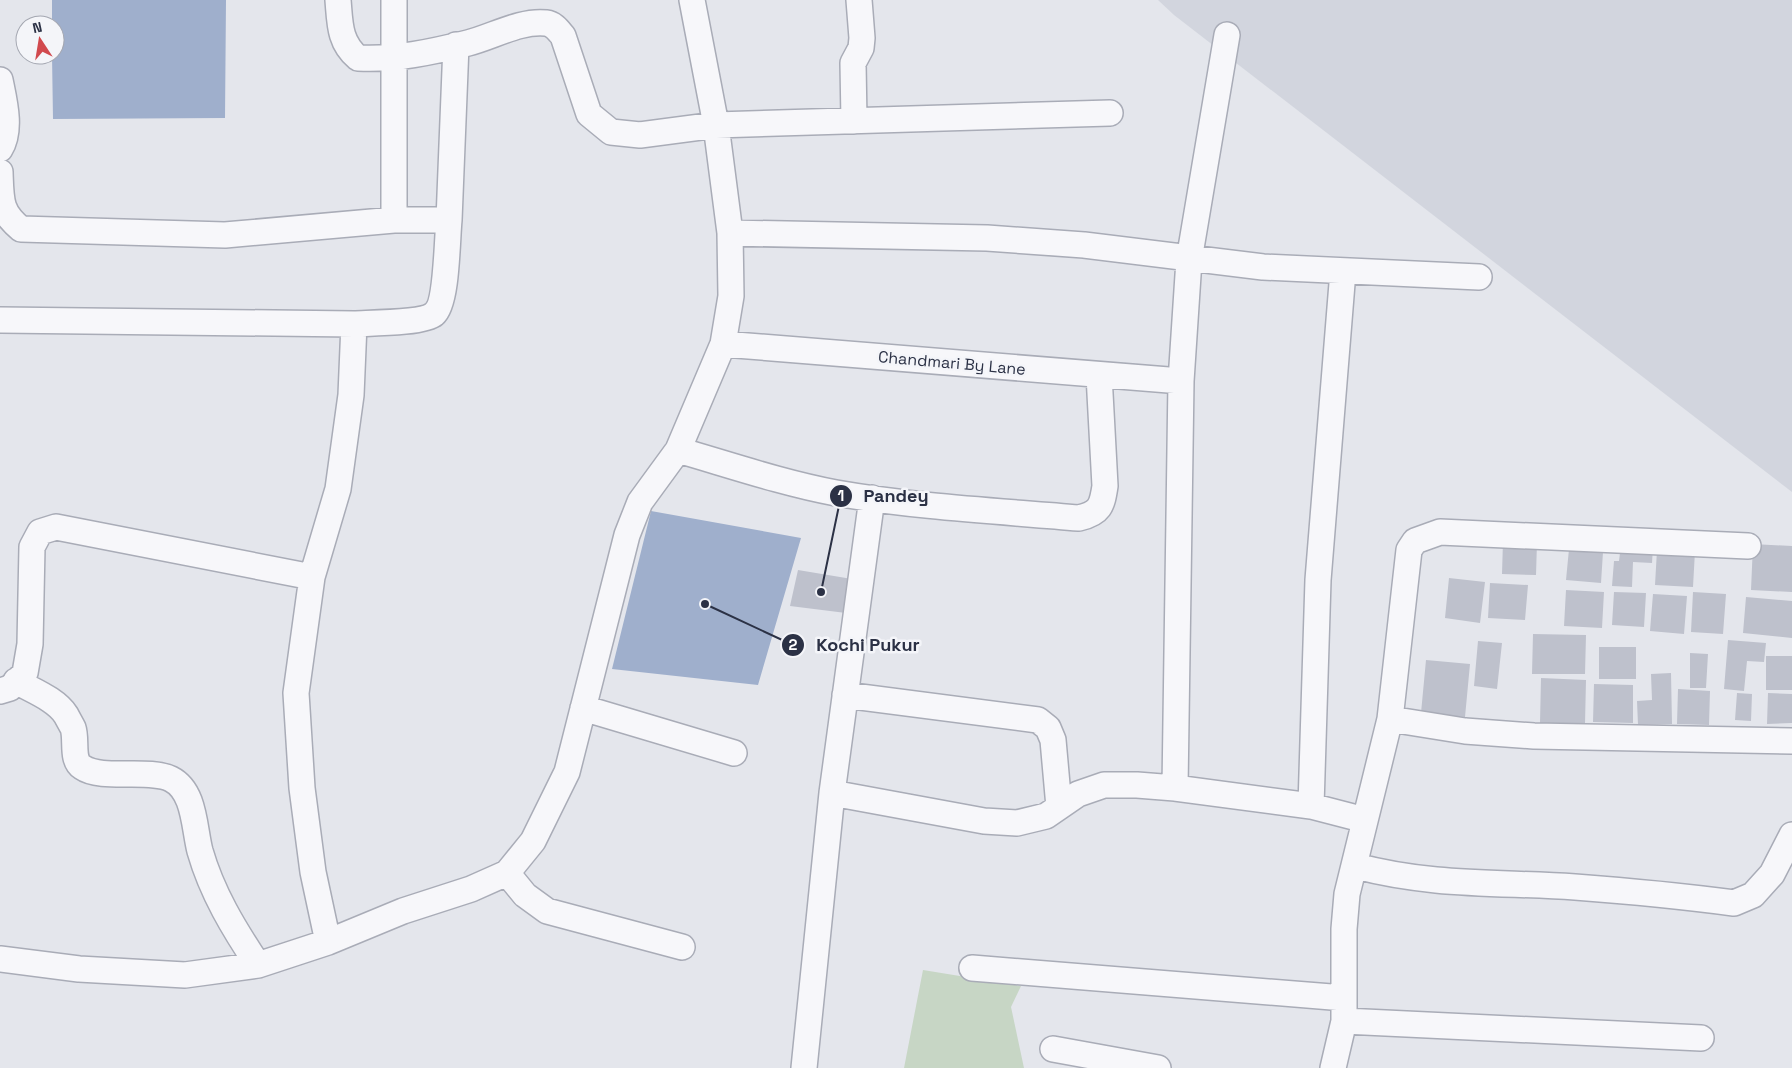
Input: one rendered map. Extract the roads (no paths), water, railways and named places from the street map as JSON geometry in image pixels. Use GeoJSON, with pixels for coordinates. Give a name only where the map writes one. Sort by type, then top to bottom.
{"type":"FeatureCollection","features":[{"type":"Feature","properties":{"kind":"street"},"geometry":{"type":"LineString","coordinates":[[338,0],[340,32],[347,49],[358,58],[394,58],[456,45],[532,23],[548,23],[556,27],[563,36],[589,114],[611,132],[640,135],[716,125],[1110,113]]}},
{"type":"Feature","properties":{"kind":"street"},"geometry":{"type":"LineString","coordinates":[[394,0],[394,220]]}},
{"type":"Feature","properties":{"kind":"street"},"geometry":{"type":"LineString","coordinates":[[0,959],[79,969],[185,975],[258,965],[328,942],[403,912],[470,889],[507,872],[533,841],[567,772],[627,535],[640,502],[678,450],[723,344],[731,296],[730,233],[716,125],[692,0]]}},
{"type":"Feature","properties":{"kind":"street"},"geometry":{"type":"LineString","coordinates":[[854,121],[853,63],[861,48],[862,38],[859,0]]}},
{"type":"Feature","properties":{"kind":"street"},"geometry":{"type":"LineString","coordinates":[[1175,788],[1181,381],[1189,260],[1227,35]]}},
{"type":"Feature","properties":{"kind":"street"},"geometry":{"type":"LineString","coordinates":[[0,320],[354,324],[422,319],[434,314],[443,301],[449,220],[456,45]]}},
{"type":"Feature","properties":{"kind":"street"},"geometry":{"type":"LineString","coordinates":[[0,80],[5,106],[6,129],[0,149]]}},
{"type":"Feature","properties":{"kind":"street"},"geometry":{"type":"LineString","coordinates":[[0,172],[1,208],[6,219],[21,229],[225,235],[394,220],[449,220]]}},
{"type":"Feature","properties":{"kind":"street"},"geometry":{"type":"LineString","coordinates":[[730,233],[987,238],[1084,245],[1189,260],[1263,267],[1479,277]]}},
{"type":"Feature","properties":{"kind":"street"},"geometry":{"type":"LineString","coordinates":[[1311,806],[1318,580],[1343,272]]}},
{"type":"Feature","properties":{"kind":"street"},"geometry":{"type":"LineString","coordinates":[[328,942],[313,872],[302,788],[296,692],[312,577],[338,489],[351,395],[354,324]]}},
{"type":"Feature","properties":{"kind":"street","name":"Chandmari By Lane"},"geometry":{"type":"LineString","coordinates":[[723,344],[1181,381]]}},
{"type":"Feature","properties":{"kind":"street"},"geometry":{"type":"LineString","coordinates":[[678,450],[772,478],[835,492],[942,507],[1079,518],[1093,515],[1102,503],[1105,486],[1099,374]]}},
{"type":"Feature","properties":{"kind":"street"},"geometry":{"type":"LineString","coordinates":[[804,1068],[832,793],[872,498]]}},
{"type":"Feature","properties":{"kind":"street"},"geometry":{"type":"LineString","coordinates":[[258,965],[232,926],[215,892],[200,851],[189,802],[183,789],[171,779],[156,776],[90,772],[80,766],[76,756],[73,728],[64,713],[54,704],[8,686],[25,672],[30,644],[32,547],[40,532],[56,527],[312,577]]}},
{"type":"Feature","properties":{"kind":"street"},"geometry":{"type":"LineString","coordinates":[[1333,1068],[1344,1010],[1344,929],[1347,894],[1356,866],[1364,820],[1390,719],[1409,550],[1414,541],[1426,535],[1440,532],[1748,546]]}},
{"type":"Feature","properties":{"kind":"street"},"geometry":{"type":"LineString","coordinates":[[845,695],[1038,720],[1048,728],[1053,740],[1059,807]]}},
{"type":"Feature","properties":{"kind":"street"},"geometry":{"type":"LineString","coordinates":[[583,708],[734,753]]}},
{"type":"Feature","properties":{"kind":"street"},"geometry":{"type":"LineString","coordinates":[[1390,719],[1465,731],[1534,736],[1792,741]]}},
{"type":"Feature","properties":{"kind":"street"},"geometry":{"type":"LineString","coordinates":[[832,793],[984,821],[1018,823],[1046,816],[1078,794],[1104,785],[1175,788],[1311,806],[1364,820]]}},
{"type":"Feature","properties":{"kind":"street"},"geometry":{"type":"LineString","coordinates":[[1356,866],[1391,875],[1435,882],[1574,887],[1734,903],[1753,895],[1772,874],[1792,835]]}},
{"type":"Feature","properties":{"kind":"street"},"geometry":{"type":"LineString","coordinates":[[507,872],[525,895],[546,911],[682,947]]}},
{"type":"Feature","properties":{"kind":"street"},"geometry":{"type":"LineString","coordinates":[[972,968],[1344,1010],[1701,1038]]}},
{"type":"Feature","properties":{"kind":"street"},"geometry":{"type":"LineString","coordinates":[[1053,1049],[1158,1068]]}},
{"type":"Feature","properties":{"kind":"water"},"geometry":{"type":"Polygon","coordinates":[[[52,0],[226,0],[225,118],[53,119],[52,65],[65,65],[65,15],[52,15],[52,0]]]}},
{"type":"Feature","properties":{"kind":"water"},"geometry":{"type":"Polygon","coordinates":[[[651,511],[801,538],[758,685],[612,669],[651,511]]]}},
{"type":"Feature","properties":{"kind":"place","name":"Pandey"},"geometry":{"type":"Point","coordinates":[821,592]}},
{"type":"Feature","properties":{"kind":"place","name":"Kochi Pukur"},"geometry":{"type":"Point","coordinates":[705,604]}}]}
